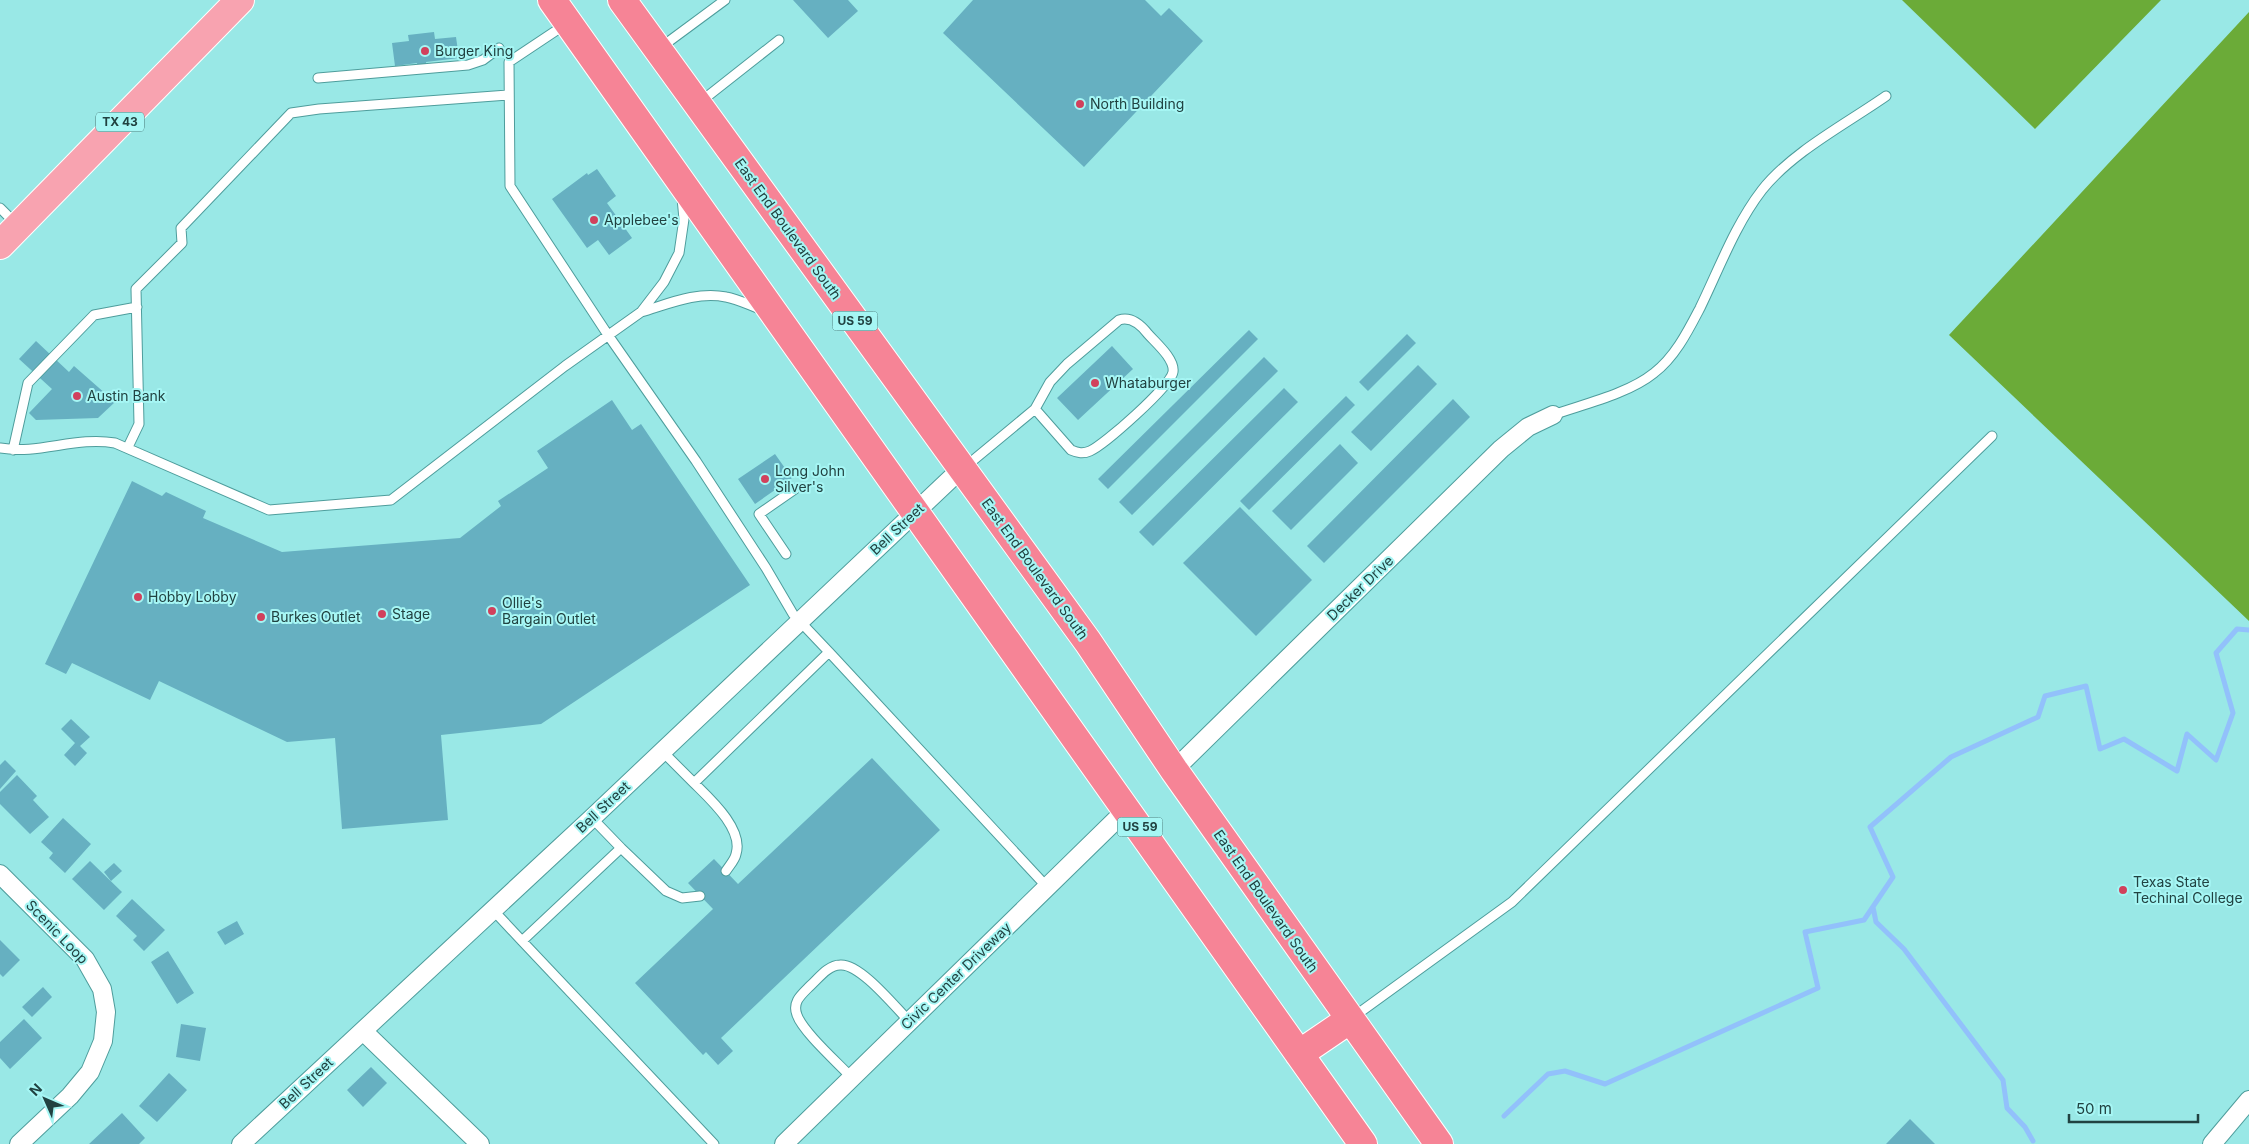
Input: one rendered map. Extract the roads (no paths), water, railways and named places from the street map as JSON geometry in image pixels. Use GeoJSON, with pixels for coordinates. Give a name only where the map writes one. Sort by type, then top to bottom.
{"type":"FeatureCollection","features":[{"type":"Feature","properties":{"kind":"highway","name":"US 59"},"geometry":{"type":"LineString","coordinates":[[552,0],[1363,1144]]}},
{"type":"Feature","properties":{"kind":"highway","name":"East End Boulevard South"},"geometry":{"type":"LineString","coordinates":[[622,0],[1088,642],[1174,770],[1439,1144]]}},
{"type":"Feature","properties":{"kind":"highway"},"geometry":{"type":"LineString","coordinates":[[1299,1054],[1350,1020]]}},
{"type":"Feature","properties":{"kind":"main road","name":"TX 43"},"geometry":{"type":"LineString","coordinates":[[6,226],[240,0]]}},
{"type":"Feature","properties":{"kind":"street","name":"Decker Drive"},"geometry":{"type":"LineString","coordinates":[[1174,770],[1501,449],[1528,427],[1553,415]]}},
{"type":"Feature","properties":{"kind":"street","name":"Bell Street"},"geometry":{"type":"LineString","coordinates":[[241,1144],[592,818],[962,468]]}},
{"type":"Feature","properties":{"kind":"street","name":"Civic Center Driveway"},"geometry":{"type":"LineString","coordinates":[[784,1144],[1127,809]]}},
{"type":"Feature","properties":{"kind":"street","name":"Scenic Loop"},"geometry":{"type":"LineString","coordinates":[[0,874],[86,958],[102,989],[106,1012],[103,1041],[90,1072],[75,1091],[18,1144]]}},
{"type":"Feature","properties":{"kind":"street"},"geometry":{"type":"LineString","coordinates":[[363,1031],[480,1144]]}},
{"type":"Feature","properties":{"kind":"street"},"geometry":{"type":"LineString","coordinates":[[2212,1144],[2249,1100]]}},
{"type":"Feature","properties":{"kind":"lane"},"geometry":{"type":"LineString","coordinates":[[658,50],[724,0]]}},
{"type":"Feature","properties":{"kind":"lane"},"geometry":{"type":"LineString","coordinates":[[568,23],[509,62],[510,186],[608,335],[696,460],[766,568],[793,614],[1047,887]]}},
{"type":"Feature","properties":{"kind":"lane"},"geometry":{"type":"LineString","coordinates":[[697,104],[779,40]]}},
{"type":"Feature","properties":{"kind":"lane"},"geometry":{"type":"LineString","coordinates":[[318,78],[468,65],[483,60],[499,48]]}},
{"type":"Feature","properties":{"kind":"lane"},"geometry":{"type":"LineString","coordinates":[[128,447],[139,424],[136,289],[182,243],[181,228],[291,113],[318,109],[508,95]]}},
{"type":"Feature","properties":{"kind":"lane"},"geometry":{"type":"LineString","coordinates":[[1553,415],[1634,386],[1655,373],[1676,350],[1689,330],[1748,212],[1764,188],[1802,153],[1886,96]]}},
{"type":"Feature","properties":{"kind":"lane"},"geometry":{"type":"LineString","coordinates":[[0,448],[13,450],[93,440],[115,443],[128,447],[269,510],[391,500],[641,312],[664,282],[679,253],[684,219],[681,184]]}},
{"type":"Feature","properties":{"kind":"lane"},"geometry":{"type":"LineString","coordinates":[[641,312],[688,298],[713,295],[728,297],[773,314]]}},
{"type":"Feature","properties":{"kind":"lane"},"geometry":{"type":"LineString","coordinates":[[13,450],[28,383],[94,315],[137,307]]}},
{"type":"Feature","properties":{"kind":"lane"},"geometry":{"type":"LineString","coordinates":[[962,468],[1035,409],[1050,382],[1113,323],[1124,318],[1143,328],[1170,360],[1173,368],[1170,378],[1156,395],[1103,442],[1084,453],[1071,450],[1035,409]]}},
{"type":"Feature","properties":{"kind":"lane"},"geometry":{"type":"LineString","coordinates":[[1350,1020],[1519,897],[1992,436]]}},
{"type":"Feature","properties":{"kind":"lane"},"geometry":{"type":"LineString","coordinates":[[786,554],[759,514],[795,489]]}},
{"type":"Feature","properties":{"kind":"lane"},"geometry":{"type":"LineString","coordinates":[[694,782],[829,652]]}},
{"type":"Feature","properties":{"kind":"lane"},"geometry":{"type":"LineString","coordinates":[[662,751],[717,806],[731,825],[737,841],[736,854],[726,871]]}},
{"type":"Feature","properties":{"kind":"lane"},"geometry":{"type":"LineString","coordinates":[[592,818],[666,891],[682,898],[700,896]]}},
{"type":"Feature","properties":{"kind":"lane"},"geometry":{"type":"LineString","coordinates":[[522,941],[621,848]]}},
{"type":"Feature","properties":{"kind":"lane"},"geometry":{"type":"LineString","coordinates":[[493,910],[714,1144]]}},
{"type":"Feature","properties":{"kind":"lane"},"geometry":{"type":"LineString","coordinates":[[852,1078],[804,1026],[797,1016],[794,1005],[798,998],[825,971],[839,964],[850,966],[866,978],[910,1022]]}},
{"type":"Feature","properties":{"kind":"waterway"},"geometry":{"type":"LineString","coordinates":[[1504,1116],[1548,1074],[1565,1071],[1605,1084],[1818,988],[1805,932],[1864,920],[1893,877],[1870,827],[1951,757],[2038,717],[2045,696],[2086,686],[2100,749],[2124,739],[2177,771],[2187,734],[2216,760],[2233,713],[2216,653],[2237,629],[2249,630]]}},
{"type":"Feature","properties":{"kind":"waterway"},"geometry":{"type":"LineString","coordinates":[[1873,907],[1876,922],[1904,949],[2003,1080],[2007,1108],[2025,1127],[2033,1141]]}},
{"type":"Feature","properties":{"kind":"place","name":"Burger King"},"geometry":{"type":"Point","coordinates":[425,51]}},
{"type":"Feature","properties":{"kind":"place","name":"North Building"},"geometry":{"type":"Point","coordinates":[1080,104]}},
{"type":"Feature","properties":{"kind":"place","name":"Applebee's"},"geometry":{"type":"Point","coordinates":[594,220]}},
{"type":"Feature","properties":{"kind":"place","name":"Whataburger"},"geometry":{"type":"Point","coordinates":[1095,383]}},
{"type":"Feature","properties":{"kind":"place","name":"Austin Bank"},"geometry":{"type":"Point","coordinates":[77,396]}},
{"type":"Feature","properties":{"kind":"place","name":"Long John Silver's"},"geometry":{"type":"Point","coordinates":[765,479]}},
{"type":"Feature","properties":{"kind":"place","name":"Hobby Lobby"},"geometry":{"type":"Point","coordinates":[138,597]}},
{"type":"Feature","properties":{"kind":"place","name":"Ollie's Bargain Outlet"},"geometry":{"type":"Point","coordinates":[492,611]}},
{"type":"Feature","properties":{"kind":"place","name":"Stage"},"geometry":{"type":"Point","coordinates":[382,614]}},
{"type":"Feature","properties":{"kind":"place","name":"Burkes Outlet"},"geometry":{"type":"Point","coordinates":[261,617]}},
{"type":"Feature","properties":{"kind":"place","name":"Texas State Techinal College"},"geometry":{"type":"Point","coordinates":[2123,890]}}]}
